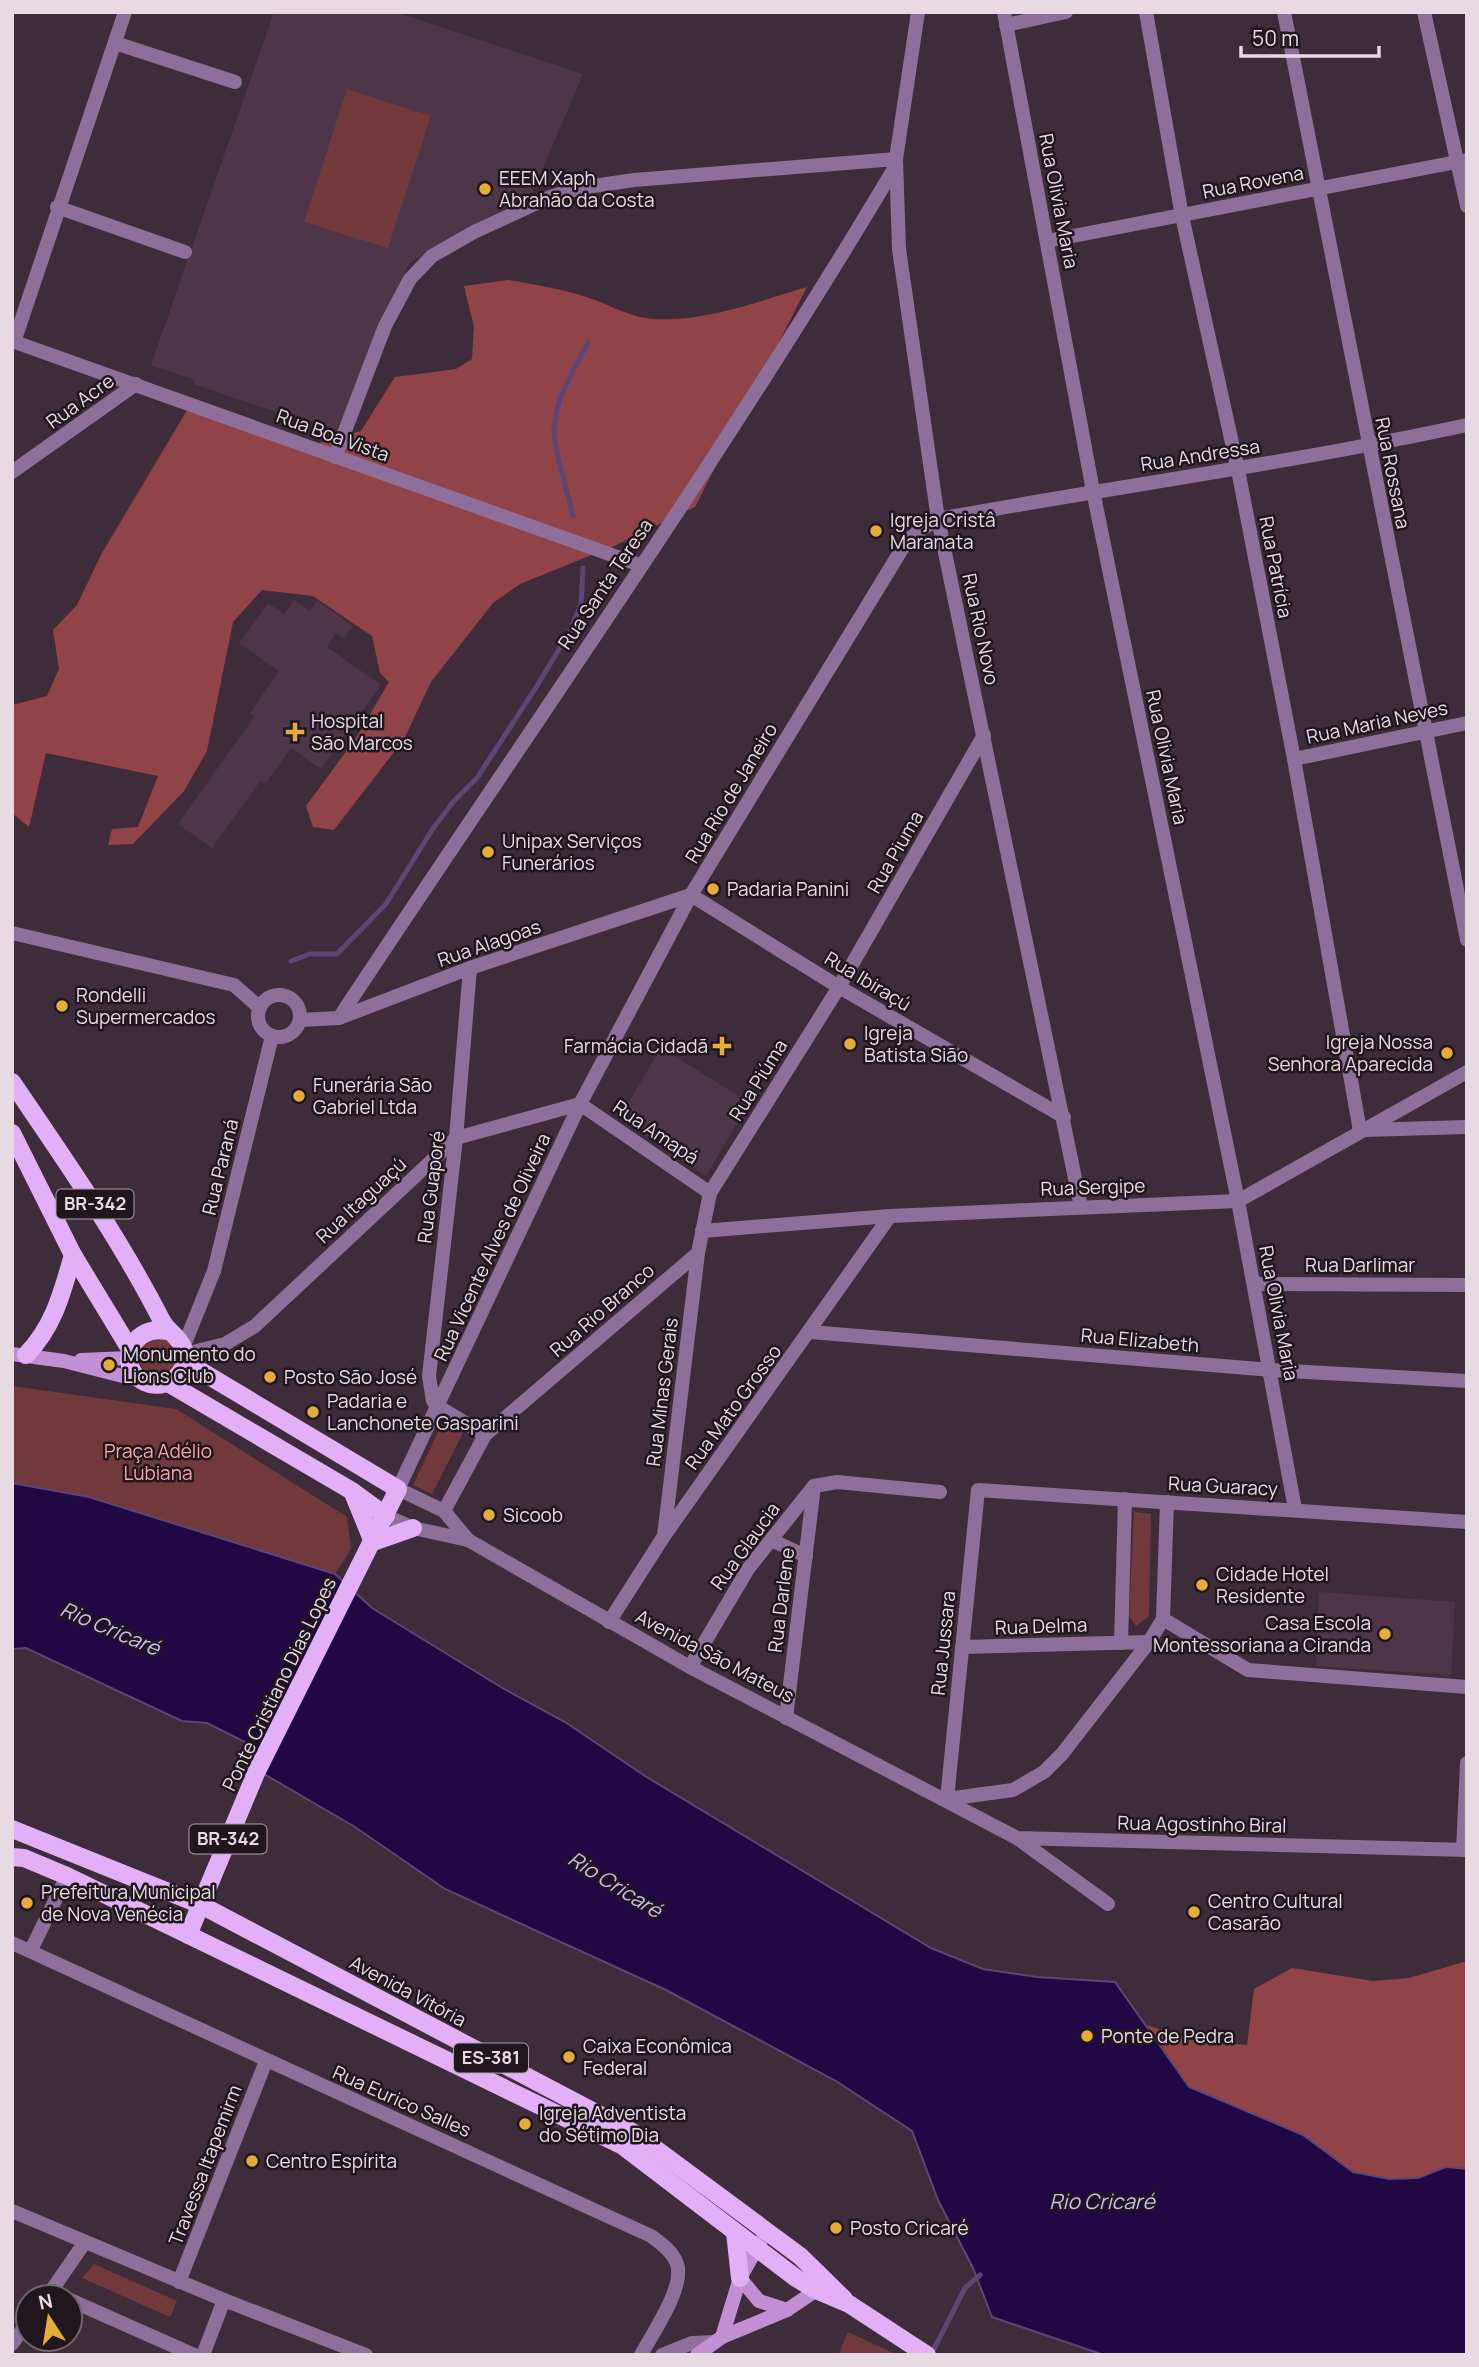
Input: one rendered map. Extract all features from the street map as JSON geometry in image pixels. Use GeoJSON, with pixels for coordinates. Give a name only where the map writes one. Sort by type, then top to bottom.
{"type":"FeatureCollection","features":[{"type":"Feature","properties":{"kind":"main road","name":"BR-342"},"geometry":{"type":"LineString","coordinates":[[12,1082],[101,1213],[184,1355]]}},
{"type":"Feature","properties":{"kind":"main road","name":"BR-342"},"geometry":{"type":"LineString","coordinates":[[12,1133],[73,1255],[130,1354],[135,1375],[142,1381]]}},
{"type":"Feature","properties":{"kind":"main road"},"geometry":{"type":"LineString","coordinates":[[19,1354],[41,1340],[52,1322],[73,1255]]}},
{"type":"Feature","properties":{"kind":"main road"},"geometry":{"type":"LineString","coordinates":[[64,1361],[130,1354],[141,1334],[158,1329],[169,1332]]}},
{"type":"Feature","properties":{"kind":"main road"},"geometry":{"type":"LineString","coordinates":[[19,1354],[64,1361],[159,1385],[168,1383],[182,1370],[184,1355]]}},
{"type":"Feature","properties":{"kind":"main road","name":"Avenida São Mateus"},"geometry":{"type":"LineString","coordinates":[[184,1355],[398,1489]]}},
{"type":"Feature","properties":{"kind":"main road"},"geometry":{"type":"LineString","coordinates":[[168,1383],[352,1491],[386,1516]]}},
{"type":"Feature","properties":{"kind":"main road","name":"BR-342"},"geometry":{"type":"LineString","coordinates":[[373,1542],[398,1489]]}},
{"type":"Feature","properties":{"kind":"main road"},"geometry":{"type":"LineString","coordinates":[[352,1491],[373,1542],[413,1528]]}},
{"type":"Feature","properties":{"kind":"main road","name":"Ponte Cristiano Dias Lopes"},"geometry":{"type":"LineString","coordinates":[[188,1935],[256,1773],[373,1542]]}},
{"type":"Feature","properties":{"kind":"main road","name":"Avenida Vitória"},"geometry":{"type":"LineString","coordinates":[[12,1829],[201,1905],[634,2133],[768,2232],[822,2286]]}},
{"type":"Feature","properties":{"kind":"main road"},"geometry":{"type":"LineString","coordinates":[[12,1857],[24,1858],[67,1876],[188,1935]]}},
{"type":"Feature","properties":{"kind":"main road","name":"ES-381"},"geometry":{"type":"LineString","coordinates":[[188,1935],[622,2146],[755,2249],[822,2286]]}},
{"type":"Feature","properties":{"kind":"main road"},"geometry":{"type":"LineString","coordinates":[[735,2232],[740,2278],[759,2301],[787,2310]]}},
{"type":"Feature","properties":{"kind":"main road"},"geometry":{"type":"LineString","coordinates":[[719,2340],[740,2278],[755,2249],[768,2232]]}},
{"type":"Feature","properties":{"kind":"main road"},"geometry":{"type":"LineString","coordinates":[[697,2355],[719,2340],[787,2310],[822,2286],[927,2355]]}},
{"type":"Feature","properties":{"kind":"street"},"geometry":{"type":"LineString","coordinates":[[13,342],[125,12]]}},
{"type":"Feature","properties":{"kind":"street","name":"Rua Rio Novo"},"geometry":{"type":"LineString","coordinates":[[918,12],[896,162],[899,249],[938,519],[1081,1207]]}},
{"type":"Feature","properties":{"kind":"street"},"geometry":{"type":"LineString","coordinates":[[1005,18],[1066,12]]}},
{"type":"Feature","properties":{"kind":"street","name":"Rua Patrícia"},"geometry":{"type":"LineString","coordinates":[[1146,12],[1182,216],[1238,470],[1294,759],[1360,1130]]}},
{"type":"Feature","properties":{"kind":"street","name":"Rua Rossana"},"geometry":{"type":"LineString","coordinates":[[1284,12],[1467,940]]}},
{"type":"Feature","properties":{"kind":"street"},"geometry":{"type":"LineString","coordinates":[[1424,12],[1462,161],[1467,206]]}},
{"type":"Feature","properties":{"kind":"street","name":"Rua Olivia Maria"},"geometry":{"type":"LineString","coordinates":[[1005,18],[1093,491],[1272,1370],[1295,1509]]}},
{"type":"Feature","properties":{"kind":"street"},"geometry":{"type":"LineString","coordinates":[[115,43],[235,82]]}},
{"type":"Feature","properties":{"kind":"street","name":"Rua Rovena"},"geometry":{"type":"LineString","coordinates":[[1047,241],[1462,161]]}},
{"type":"Feature","properties":{"kind":"street"},"geometry":{"type":"LineString","coordinates":[[335,457],[385,326],[410,279],[432,256],[474,232],[550,197],[580,188],[634,180],[896,162]]}},
{"type":"Feature","properties":{"kind":"street","name":"Rua Santa Teresa"},"geometry":{"type":"LineString","coordinates":[[339,1018],[850,243],[896,162]]}},
{"type":"Feature","properties":{"kind":"street"},"geometry":{"type":"LineString","coordinates":[[57,207],[185,251]]}},
{"type":"Feature","properties":{"kind":"street","name":"Rua Boa Vista"},"geometry":{"type":"LineString","coordinates":[[13,342],[640,565]]}},
{"type":"Feature","properties":{"kind":"street","name":"Rua Acre"},"geometry":{"type":"LineString","coordinates":[[12,472],[136,384]]}},
{"type":"Feature","properties":{"kind":"street","name":"Rua Andressa"},"geometry":{"type":"LineString","coordinates":[[938,519],[1368,447],[1467,425]]}},
{"type":"Feature","properties":{"kind":"street","name":"Rua Rio de Janeiro"},"geometry":{"type":"LineString","coordinates":[[580,1104],[691,895],[905,544],[917,531],[938,519]]}},
{"type":"Feature","properties":{"kind":"street","name":"Rua Maria Neves"},"geometry":{"type":"LineString","coordinates":[[1294,759],[1467,723]]}},
{"type":"Feature","properties":{"kind":"street","name":"Rua Piuma"},"geometry":{"type":"LineString","coordinates":[[839,987],[984,735]]}},
{"type":"Feature","properties":{"kind":"street","name":"Rua Alagoas"},"geometry":{"type":"LineString","coordinates":[[300,1020],[339,1018],[470,968],[691,895]]}},
{"type":"Feature","properties":{"kind":"street","name":"Rua Ibiraçú"},"geometry":{"type":"LineString","coordinates":[[691,895],[839,987],[1064,1118]]}},
{"type":"Feature","properties":{"kind":"street"},"geometry":{"type":"LineString","coordinates":[[12,933],[234,985],[260,1008]]}},
{"type":"Feature","properties":{"kind":"street","name":"Rua Guaporé"},"geometry":{"type":"LineString","coordinates":[[439,1407],[432,1394],[428,1365],[456,1138],[470,968]]}},
{"type":"Feature","properties":{"kind":"street","name":"Rua Piúma"},"geometry":{"type":"LineString","coordinates":[[710,1193],[839,987]]}},
{"type":"Feature","properties":{"kind":"street"},"geometry":{"type":"LineString","coordinates":[[275,995],[288,996],[298,1006],[300,1020],[292,1032],[272,1036],[259,1021],[260,1008],[275,995]]}},
{"type":"Feature","properties":{"kind":"street","name":"Rua Paraná"},"geometry":{"type":"LineString","coordinates":[[184,1355],[214,1271],[272,1036]]}},
{"type":"Feature","properties":{"kind":"street"},"geometry":{"type":"LineString","coordinates":[[1360,1130],[1467,1073]]}},
{"type":"Feature","properties":{"kind":"street","name":"Rua Itaguaçú"},"geometry":{"type":"LineString","coordinates":[[184,1355],[225,1344],[255,1326],[456,1138],[580,1104]]}},
{"type":"Feature","properties":{"kind":"street","name":"Rua Amapá"},"geometry":{"type":"LineString","coordinates":[[580,1104],[710,1193]]}},
{"type":"Feature","properties":{"kind":"street","name":"Rua Vicente Alves de Oliveira"},"geometry":{"type":"LineString","coordinates":[[398,1489],[580,1104]]}},
{"type":"Feature","properties":{"kind":"street","name":"Rua Sergipe"},"geometry":{"type":"LineString","coordinates":[[702,1231],[890,1216],[1238,1200],[1360,1130],[1467,1127]]}},
{"type":"Feature","properties":{"kind":"street"},"geometry":{"type":"LineString","coordinates":[[698,1253],[710,1193]]}},
{"type":"Feature","properties":{"kind":"street","name":"Rua Mato Grosso"},"geometry":{"type":"LineString","coordinates":[[608,1622],[664,1536],[890,1216]]}},
{"type":"Feature","properties":{"kind":"street","name":"Rua Rio Branco"},"geometry":{"type":"LineString","coordinates":[[485,1435],[698,1253]]}},
{"type":"Feature","properties":{"kind":"street","name":"Rua Minas Gerais"},"geometry":{"type":"LineString","coordinates":[[664,1536],[698,1253]]}},
{"type":"Feature","properties":{"kind":"street","name":"Rua Darlimar"},"geometry":{"type":"LineString","coordinates":[[1254,1284],[1467,1285]]}},
{"type":"Feature","properties":{"kind":"street"},"geometry":{"type":"LineString","coordinates":[[169,1332],[201,1307]]}},
{"type":"Feature","properties":{"kind":"street","name":"Rua Elizabeth"},"geometry":{"type":"LineString","coordinates":[[810,1332],[1272,1370],[1467,1381]]}},
{"type":"Feature","properties":{"kind":"street"},"geometry":{"type":"LineString","coordinates":[[439,1407],[485,1435],[444,1511]]}},
{"type":"Feature","properties":{"kind":"street"},"geometry":{"type":"LineString","coordinates":[[814,1486],[837,1482],[940,1492]]}},
{"type":"Feature","properties":{"kind":"street","name":"Rua Glaucia"},"geometry":{"type":"LineString","coordinates":[[690,1667],[748,1569],[814,1486]]}},
{"type":"Feature","properties":{"kind":"street","name":"Rua Darlene"},"geometry":{"type":"LineString","coordinates":[[786,1718],[814,1486]]}},
{"type":"Feature","properties":{"kind":"street","name":"Avenida São Mateus"},"geometry":{"type":"LineString","coordinates":[[398,1489],[444,1511],[468,1540]]}},
{"type":"Feature","properties":{"kind":"street","name":"Rua Guaracy"},"geometry":{"type":"LineString","coordinates":[[978,1490],[1467,1522]]}},
{"type":"Feature","properties":{"kind":"street","name":"Rua Jussara"},"geometry":{"type":"LineString","coordinates":[[947,1799],[978,1490]]}},
{"type":"Feature","properties":{"kind":"street"},"geometry":{"type":"LineString","coordinates":[[1121,1643],[1125,1499]]}},
{"type":"Feature","properties":{"kind":"street"},"geometry":{"type":"LineString","coordinates":[[947,1799],[1013,1790],[1044,1772],[1062,1754],[1149,1642],[1163,1619],[1167,1502]]}},
{"type":"Feature","properties":{"kind":"street","name":"Avenida São Mateus"},"geometry":{"type":"LineString","coordinates":[[386,1516],[413,1528],[468,1540],[690,1667],[947,1799]]}},
{"type":"Feature","properties":{"kind":"street"},"geometry":{"type":"LineString","coordinates":[[771,1540],[806,1556]]}},
{"type":"Feature","properties":{"kind":"street"},"geometry":{"type":"LineString","coordinates":[[1163,1619],[1248,1670],[1467,1687]]}},
{"type":"Feature","properties":{"kind":"street","name":"Rua Delma"},"geometry":{"type":"LineString","coordinates":[[962,1647],[1149,1642]]}},
{"type":"Feature","properties":{"kind":"street"},"geometry":{"type":"LineString","coordinates":[[1465,1850],[1467,1763]]}},
{"type":"Feature","properties":{"kind":"street","name":"Rua Agostinho Biral"},"geometry":{"type":"LineString","coordinates":[[947,1799],[1017,1838],[1465,1850]]}},
{"type":"Feature","properties":{"kind":"street"},"geometry":{"type":"LineString","coordinates":[[1017,1838],[1108,1904]]}},
{"type":"Feature","properties":{"kind":"street"},"geometry":{"type":"LineString","coordinates":[[31,1950],[67,1876]]}},
{"type":"Feature","properties":{"kind":"street","name":"Rua Eurico Salles"},"geometry":{"type":"LineString","coordinates":[[12,1943],[642,2230],[663,2245],[677,2264],[678,2278],[672,2296],[641,2355]]}},
{"type":"Feature","properties":{"kind":"street","name":"Travessa Itapemirm"},"geometry":{"type":"LineString","coordinates":[[179,2282],[266,2061]]}},
{"type":"Feature","properties":{"kind":"street"},"geometry":{"type":"LineString","coordinates":[[12,2211],[179,2282],[366,2355]]}},
{"type":"Feature","properties":{"kind":"street"},"geometry":{"type":"LineString","coordinates":[[61,2283],[85,2242]]}},
{"type":"Feature","properties":{"kind":"street"},"geometry":{"type":"LineString","coordinates":[[203,2355],[224,2300]]}},
{"type":"Feature","properties":{"kind":"street"},"geometry":{"type":"LineString","coordinates":[[84,2306],[194,2355]]}},
{"type":"Feature","properties":{"kind":"street"},"geometry":{"type":"LineString","coordinates":[[662,2355],[692,2343],[719,2340]]}},
{"type":"Feature","properties":{"kind":"shaded area"},"geometry":{"type":"Polygon","coordinates":[[[274,12],[395,12],[583,74],[532,193],[409,263],[337,430],[283,410],[282,414],[194,384],[195,380],[151,365],[274,12]]]}},
{"type":"Feature","properties":{"kind":"shaded area"},"geometry":{"type":"Polygon","coordinates":[[[509,280],[569,292],[629,314],[655,319],[713,314],[807,287],[695,507],[614,546],[520,584],[493,603],[431,682],[404,739],[334,830],[313,827],[306,806],[356,738],[389,682],[380,673],[372,636],[313,596],[262,590],[233,622],[207,751],[184,791],[133,844],[108,845],[112,829],[138,827],[158,776],[46,753],[29,827],[12,813],[12,705],[47,696],[59,669],[53,630],[77,605],[102,553],[192,402],[315,444],[361,431],[395,377],[456,369],[472,359],[474,327],[464,286],[509,280]]]}},
{"type":"Feature","properties":{"kind":"shaded area","name":"Hospital São Marcos"},"geometry":{"type":"Polygon","coordinates":[[[294,600],[310,611],[317,601],[353,626],[344,638],[336,633],[327,647],[381,685],[321,769],[291,748],[266,783],[261,780],[212,848],[178,824],[254,717],[250,713],[279,671],[239,643],[268,603],[284,614],[294,600]]]}},
{"type":"Feature","properties":{"kind":"shaded area"},"geometry":{"type":"Polygon","coordinates":[[[661,1048],[749,1102],[706,1176],[619,1118],[661,1048]]]}},
{"type":"Feature","properties":{"kind":"shaded area","name":"Casa Escola Montessoriana a Ciranda"},"geometry":{"type":"Polygon","coordinates":[[[1319,1592],[1455,1602],[1451,1675],[1316,1666],[1319,1592]]]}},
{"type":"Feature","properties":{"kind":"shaded area"},"geometry":{"type":"Polygon","coordinates":[[[1467,1961],[1467,2169],[1446,2167],[1418,2178],[1389,2179],[1353,2172],[1303,2135],[1189,2087],[1147,2025],[1190,2040],[1247,2045],[1254,1989],[1292,1968],[1373,1981],[1409,1978],[1467,1961]]]}},
{"type":"Feature","properties":{"kind":"green space"},"geometry":{"type":"Polygon","coordinates":[[[347,89],[431,116],[388,248],[304,222],[347,89]]]}},
{"type":"Feature","properties":{"kind":"green space"},"geometry":{"type":"Polygon","coordinates":[[[158,1338],[171,1344],[177,1357],[171,1370],[158,1376],[145,1370],[139,1357],[145,1344],[158,1338]]]}},
{"type":"Feature","properties":{"kind":"green space","name":"Praça Adélio Lubiana"},"geometry":{"type":"Polygon","coordinates":[[[12,1386],[176,1409],[347,1517],[351,1549],[335,1574],[89,1497],[12,1483],[12,1386]]]}},
{"type":"Feature","properties":{"kind":"green space"},"geometry":{"type":"Polygon","coordinates":[[[446,1415],[466,1427],[432,1494],[413,1485],[446,1415]]]}},
{"type":"Feature","properties":{"kind":"green space"},"geometry":{"type":"Polygon","coordinates":[[[1134,1512],[1151,1514],[1149,1616],[1136,1626],[1129,1616],[1134,1512]]]}},
{"type":"Feature","properties":{"kind":"green space"},"geometry":{"type":"Polygon","coordinates":[[[94,2264],[177,2301],[170,2317],[82,2278],[94,2264]]]}},
{"type":"Feature","properties":{"kind":"green space"},"geometry":{"type":"Polygon","coordinates":[[[848,2332],[898,2355],[838,2355],[848,2332]]]}},
{"type":"Feature","properties":{"kind":"water","name":"Rio Cricaré"},"geometry":{"type":"Polygon","coordinates":[[[12,1483],[89,1497],[335,1574],[372,1608],[504,1689],[565,1722],[645,1776],[931,1948],[983,1969],[1037,1977],[1115,1982],[1189,2087],[1303,2135],[1353,2172],[1389,2179],[1418,2178],[1446,2167],[1467,2169],[1467,2355],[1104,2355],[992,2317],[973,2268],[938,2200],[912,2131],[836,2081],[666,1990],[445,1889],[355,1827],[264,1774],[249,1744],[207,1723],[182,1721],[26,1648],[12,1649],[12,1483]]]}},
{"type":"Feature","properties":{"kind":"waterway"},"geometry":{"type":"LineString","coordinates":[[573,516],[559,461],[555,417],[562,395],[588,342]]}},
{"type":"Feature","properties":{"kind":"waterway"},"geometry":{"type":"LineString","coordinates":[[291,961],[310,954],[337,954],[386,904],[432,830],[453,802],[477,778],[569,633],[581,604],[583,568]]}},
{"type":"Feature","properties":{"kind":"waterway"},"geometry":{"type":"LineString","coordinates":[[931,2355],[965,2288],[980,2275]]}},
{"type":"Feature","properties":{"kind":"place","name":"EEEM Xaph Abrahão da Costa"},"geometry":{"type":"Point","coordinates":[485,189]}},
{"type":"Feature","properties":{"kind":"place","name":"Igreja Cristâ Maranata"},"geometry":{"type":"Point","coordinates":[876,531]}},
{"type":"Feature","properties":{"kind":"place","name":"Hospital São Marcos"},"geometry":{"type":"Point","coordinates":[295,732]}},
{"type":"Feature","properties":{"kind":"place","name":"Unipax Serviços Funerários"},"geometry":{"type":"Point","coordinates":[488,852]}},
{"type":"Feature","properties":{"kind":"place","name":"Padaria Panini"},"geometry":{"type":"Point","coordinates":[713,889]}},
{"type":"Feature","properties":{"kind":"place","name":"Rondelli Supermercados"},"geometry":{"type":"Point","coordinates":[62,1006]}},
{"type":"Feature","properties":{"kind":"place","name":"Igreja Batista Sião"},"geometry":{"type":"Point","coordinates":[850,1044]}},
{"type":"Feature","properties":{"kind":"place","name":"Farmácia Cidadã"},"geometry":{"type":"Point","coordinates":[722,1046]}},
{"type":"Feature","properties":{"kind":"place","name":"Igreja Nossa Senhora Aparecida"},"geometry":{"type":"Point","coordinates":[1447,1053]}},
{"type":"Feature","properties":{"kind":"place","name":"Funerária São Gabriel Ltda"},"geometry":{"type":"Point","coordinates":[299,1096]}},
{"type":"Feature","properties":{"kind":"place","name":"Monumento do Lions Club"},"geometry":{"type":"Point","coordinates":[109,1365]}},
{"type":"Feature","properties":{"kind":"place","name":"Posto São José"},"geometry":{"type":"Point","coordinates":[270,1377]}},
{"type":"Feature","properties":{"kind":"place","name":"Padaria e Lanchonete Gasparini"},"geometry":{"type":"Point","coordinates":[313,1412]}},
{"type":"Feature","properties":{"kind":"place","name":"Sicoob"},"geometry":{"type":"Point","coordinates":[489,1515]}},
{"type":"Feature","properties":{"kind":"place","name":"Cidade Hotel Residente"},"geometry":{"type":"Point","coordinates":[1202,1585]}},
{"type":"Feature","properties":{"kind":"place","name":"Casa Escola Montessoriana a Ciranda"},"geometry":{"type":"Point","coordinates":[1385,1634]}},
{"type":"Feature","properties":{"kind":"place","name":"Prefeitura Municipal de Nova Venécia"},"geometry":{"type":"Point","coordinates":[27,1903]}},
{"type":"Feature","properties":{"kind":"place","name":"Centro Cultural Casarão"},"geometry":{"type":"Point","coordinates":[1194,1912]}},
{"type":"Feature","properties":{"kind":"place","name":"Ponte de Pedra"},"geometry":{"type":"Point","coordinates":[1087,2036]}},
{"type":"Feature","properties":{"kind":"place","name":"Caixa Econômica Federal"},"geometry":{"type":"Point","coordinates":[569,2057]}},
{"type":"Feature","properties":{"kind":"place","name":"Igreja Adventista do Sétimo Dia"},"geometry":{"type":"Point","coordinates":[525,2124]}},
{"type":"Feature","properties":{"kind":"place","name":"Centro Espírita"},"geometry":{"type":"Point","coordinates":[252,2161]}},
{"type":"Feature","properties":{"kind":"place","name":"Posto Cricaré"},"geometry":{"type":"Point","coordinates":[836,2228]}}]}
